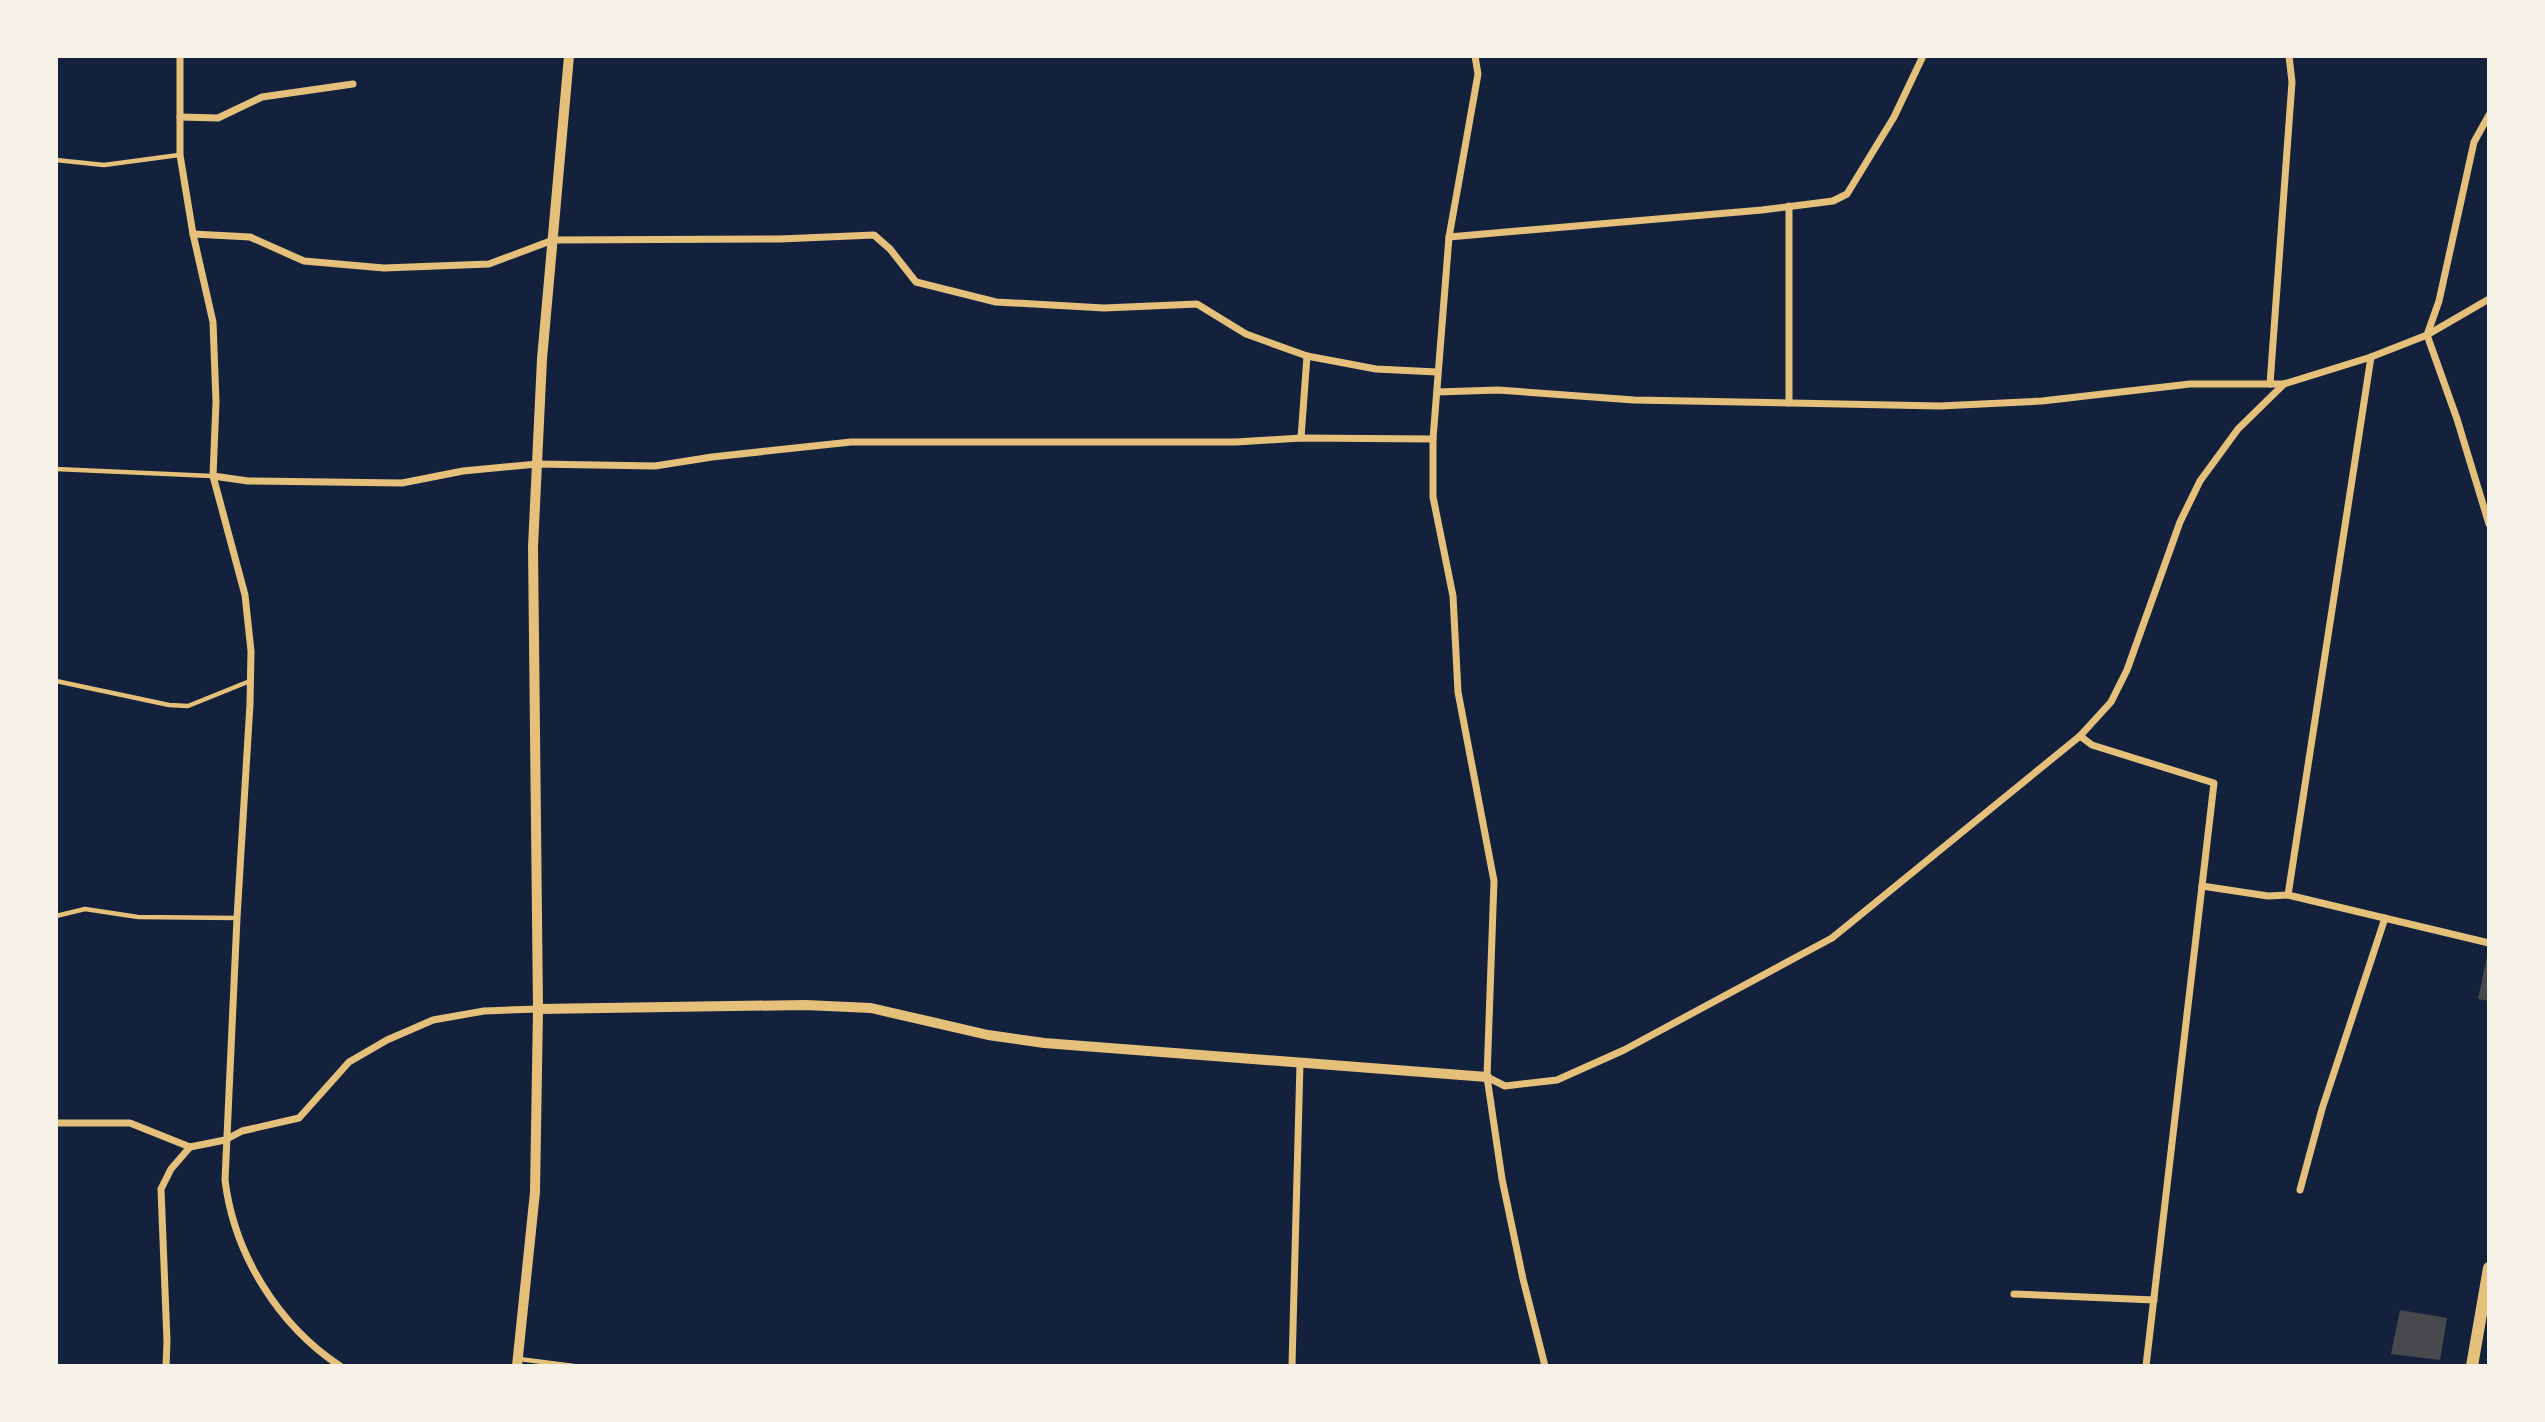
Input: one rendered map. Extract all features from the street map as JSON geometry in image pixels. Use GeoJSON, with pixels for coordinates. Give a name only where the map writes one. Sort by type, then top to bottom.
{"type":"FeatureCollection","features":[{"type":"Feature","properties":{"kind":"main road"},"geometry":{"type":"LineString","coordinates":[[2472,1366],[2489,1270]]}},
{"type":"Feature","properties":{"kind":"street"},"geometry":{"type":"LineString","coordinates":[[180,56],[180,155],[193,234],[213,322],[216,402],[213,476],[245,595],[251,651],[225,1140],[228,1208],[243,1250],[270,1296],[299,1335],[340,1366]]}},
{"type":"Feature","properties":{"kind":"street"},"geometry":{"type":"LineString","coordinates":[[517,1362],[535,1192],[538,1009],[533,547],[542,359],[569,56]]}},
{"type":"Feature","properties":{"kind":"street"},"geometry":{"type":"LineString","coordinates":[[1475,56],[1478,74],[1449,237],[1437,372],[1433,497],[1453,596],[1458,692],[1494,881],[1487,1077],[1502,1179],[1545,1366]]}},
{"type":"Feature","properties":{"kind":"street"},"geometry":{"type":"LineString","coordinates":[[1449,237],[1833,201],[1847,194],[1894,117],[1923,56]]}},
{"type":"Feature","properties":{"kind":"street"},"geometry":{"type":"LineString","coordinates":[[2270,384],[2292,82],[2289,56]]}},
{"type":"Feature","properties":{"kind":"street"},"geometry":{"type":"LineString","coordinates":[[180,117],[218,118],[262,97],[353,84]]}},
{"type":"Feature","properties":{"kind":"street"},"geometry":{"type":"LineString","coordinates":[[2489,115],[2474,142],[2440,301],[2427,335],[2457,419],[2489,524]]}},
{"type":"Feature","properties":{"kind":"street"},"geometry":{"type":"LineString","coordinates":[[1789,206],[1789,404]]}},
{"type":"Feature","properties":{"kind":"street"},"geometry":{"type":"LineString","coordinates":[[193,234],[250,237],[304,261],[384,268],[489,264],[553,240],[780,239],[874,235],[890,249],[916,282],[996,302],[1104,308],[1197,304],[1245,334],[1307,356],[1376,369],[1437,372]]}},
{"type":"Feature","properties":{"kind":"street"},"geometry":{"type":"LineString","coordinates":[[1437,392],[1498,390],[1634,400],[1940,406],[2042,401],[2190,384],[2284,384],[2371,357],[2427,335],[2489,299]]}},
{"type":"Feature","properties":{"kind":"street"},"geometry":{"type":"LineString","coordinates":[[1301,438],[1307,356]]}},
{"type":"Feature","properties":{"kind":"street"},"geometry":{"type":"LineString","coordinates":[[2288,895],[2371,357]]}},
{"type":"Feature","properties":{"kind":"street"},"geometry":{"type":"LineString","coordinates":[[56,1123],[130,1123],[190,1147],[225,1140],[242,1130],[299,1118],[349,1062],[387,1040],[433,1020],[484,1011],[538,1009],[805,1005],[871,1008],[988,1035],[1044,1043],[1487,1077],[1505,1086],[1557,1080],[1624,1050],[1832,938],[2080,736],[2111,702],[2127,670],[2180,522],[2200,481],[2238,429],[2284,384]]}},
{"type":"Feature","properties":{"kind":"street"},"geometry":{"type":"LineString","coordinates":[[213,476],[248,481],[402,483],[463,471],[537,464],[655,466],[851,442],[1433,439]]}},
{"type":"Feature","properties":{"kind":"street"},"geometry":{"type":"LineString","coordinates":[[2080,736],[2092,745],[2214,783],[2146,1366]]}},
{"type":"Feature","properties":{"kind":"street"},"geometry":{"type":"LineString","coordinates":[[2202,886],[2268,896],[2288,895],[2489,943]]}},
{"type":"Feature","properties":{"kind":"street"},"geometry":{"type":"LineString","coordinates":[[2300,1190],[2322,1109],[2385,918]]}},
{"type":"Feature","properties":{"kind":"street"},"geometry":{"type":"LineString","coordinates":[[1292,1366],[1300,1063]]}},
{"type":"Feature","properties":{"kind":"street"},"geometry":{"type":"LineString","coordinates":[[166,1366],[161,1189],[171,1169],[190,1147]]}},
{"type":"Feature","properties":{"kind":"street"},"geometry":{"type":"LineString","coordinates":[[2014,1294],[2154,1300]]}},
{"type":"Feature","properties":{"kind":"lane"},"geometry":{"type":"LineString","coordinates":[[56,160],[104,166],[180,155]]}},
{"type":"Feature","properties":{"kind":"lane"},"geometry":{"type":"LineString","coordinates":[[56,470],[213,476]]}},
{"type":"Feature","properties":{"kind":"lane"},"geometry":{"type":"LineString","coordinates":[[56,681],[169,705],[188,706],[250,681]]}},
{"type":"Feature","properties":{"kind":"lane"},"geometry":{"type":"LineString","coordinates":[[56,916],[85,909],[138,917],[237,918]]}},
{"type":"Feature","properties":{"kind":"lane"},"geometry":{"type":"LineString","coordinates":[[517,1362],[574,1366]]}},
{"type":"Feature","properties":{"kind":"building"},"geometry":{"type":"Polygon","coordinates":[[[2489,952],[2489,1001],[2478,999],[2489,952]]]}},
{"type":"Feature","properties":{"kind":"building"},"geometry":{"type":"Polygon","coordinates":[[[2400,1310],[2447,1318],[2440,1360],[2391,1354],[2400,1310]]]}}]}
